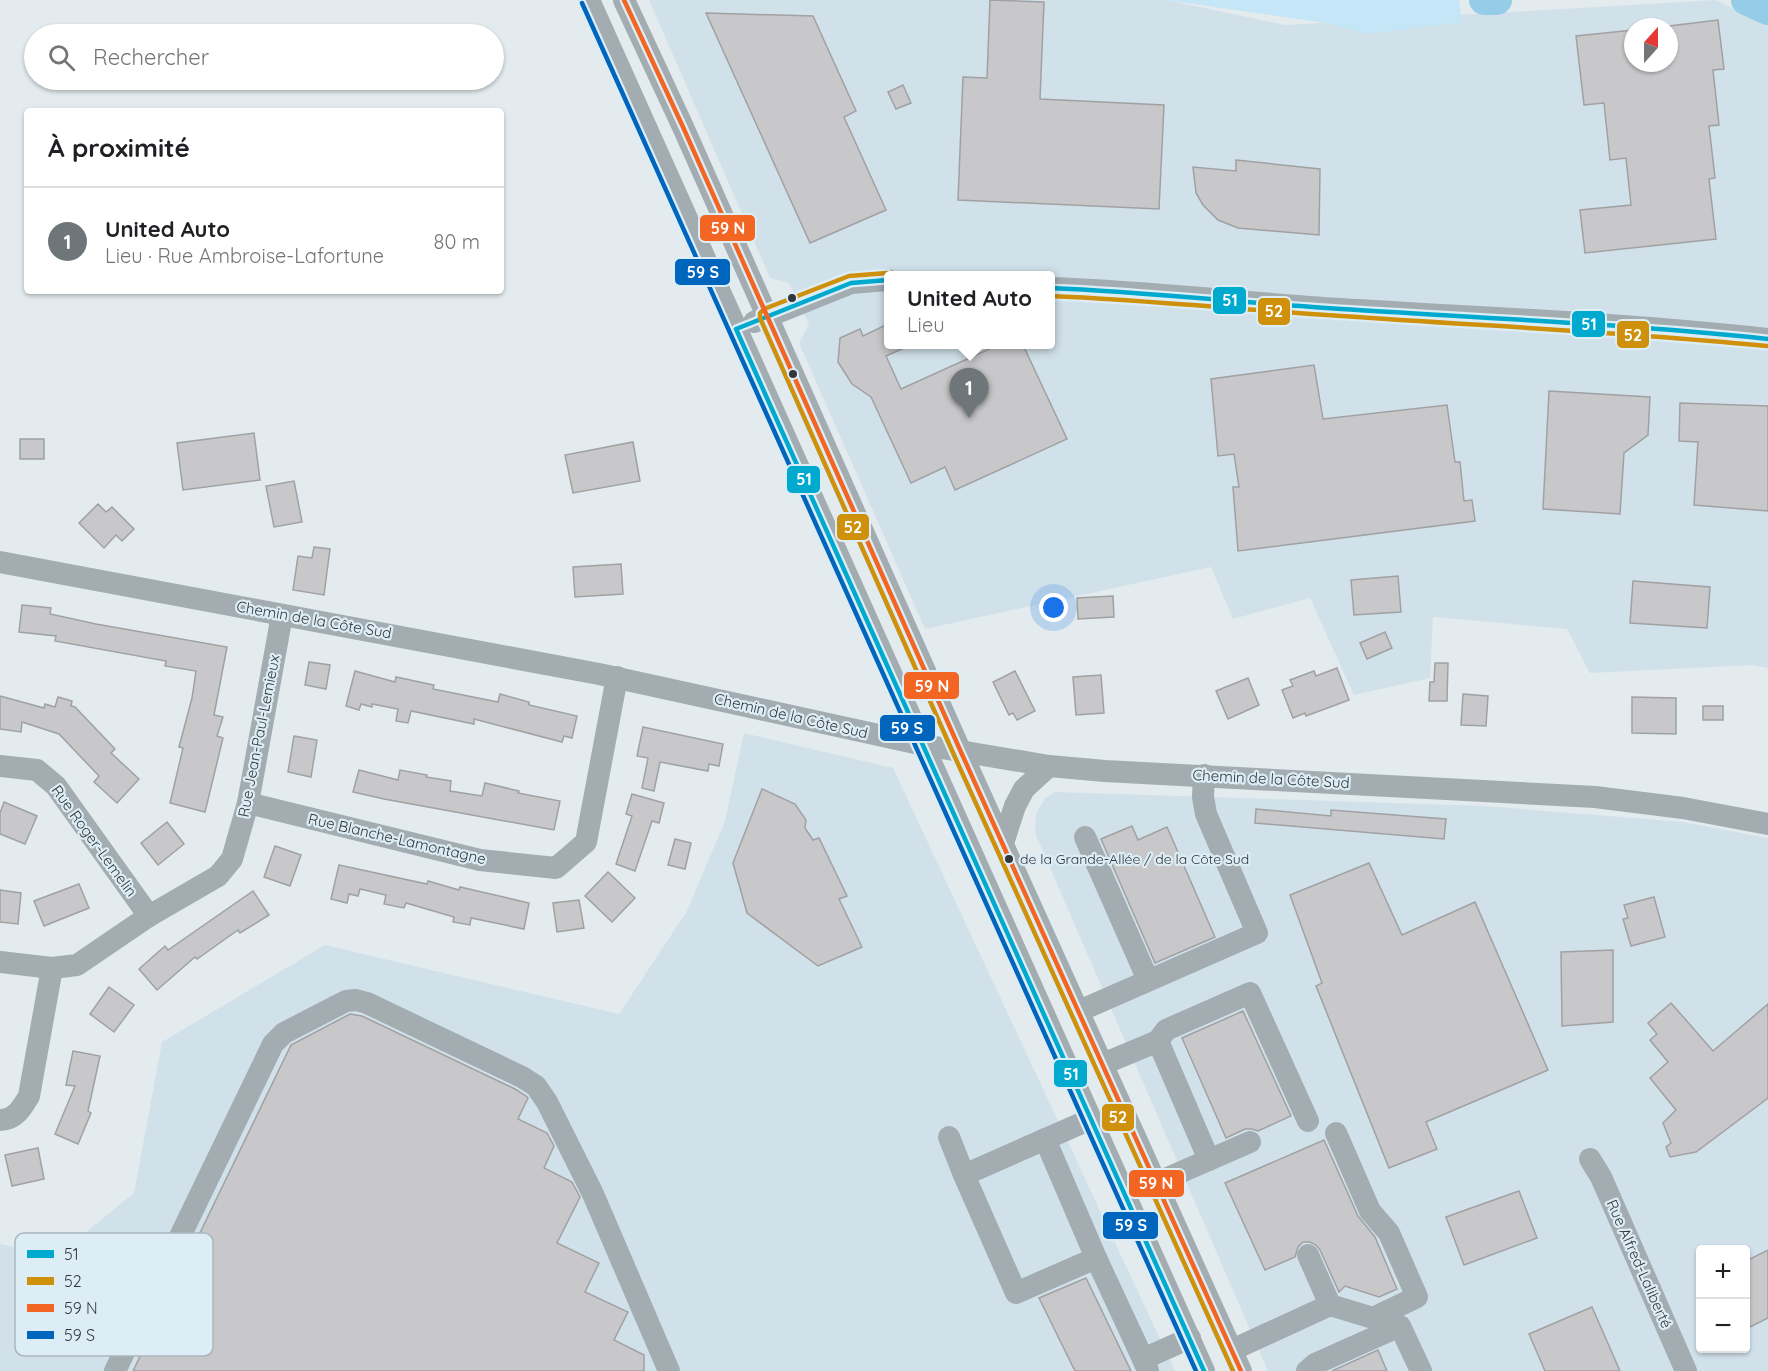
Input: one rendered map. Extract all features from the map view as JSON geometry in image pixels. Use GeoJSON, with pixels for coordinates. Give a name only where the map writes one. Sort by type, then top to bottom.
{"type":"FeatureCollection","features":[{"type":"Feature","properties":{"kind":"street"},"geometry":{"type":"LineString","coordinates":[[589,0],[1204,1371]]}},
{"type":"Feature","properties":{"kind":"street"},"geometry":{"type":"LineString","coordinates":[[624,0],[1241,1371]]}},
{"type":"Feature","properties":{"kind":"street"},"geometry":{"type":"LineString","coordinates":[[736,329],[851,283],[884,280]]}},
{"type":"Feature","properties":{"kind":"street"},"geometry":{"type":"LineString","coordinates":[[1055,288],[1155,293],[1250,303],[1595,325],[1768,339]]}},
{"type":"Feature","properties":{"kind":"street","name":"Chemin de la Côte Sud"},"geometry":{"type":"LineString","coordinates":[[0,562],[617,677],[924,745],[1049,766],[1105,771],[1595,797],[1683,808],[1768,824]]}},
{"type":"Feature","properties":{"kind":"street","name":"Rue Jean-Paul-Lemieux"},"geometry":{"type":"LineString","coordinates":[[0,962],[52,968],[77,965],[149,916],[218,876],[232,859],[248,803],[282,615]]}},
{"type":"Feature","properties":{"kind":"street","name":"Rue Blanche-Lamontagne"},"geometry":{"type":"LineString","coordinates":[[248,803],[480,860],[556,868],[586,842],[617,677]]}},
{"type":"Feature","properties":{"kind":"street","name":"Rue Roger-Lemelin"},"geometry":{"type":"LineString","coordinates":[[0,766],[37,770],[56,786],[149,916]]}},
{"type":"Feature","properties":{"kind":"street"},"geometry":{"type":"LineString","coordinates":[[1003,843],[1015,806],[1024,789],[1049,766]]}},
{"type":"Feature","properties":{"kind":"street"},"geometry":{"type":"LineString","coordinates":[[1079,1011],[1257,933],[1206,814],[1203,797],[1204,775]]}},
{"type":"Feature","properties":{"kind":"street"},"geometry":{"type":"LineString","coordinates":[[1085,837],[1148,980]]}},
{"type":"Feature","properties":{"kind":"street"},"geometry":{"type":"LineString","coordinates":[[0,1120],[5,1120],[20,1112],[29,1096],[52,968]]}},
{"type":"Feature","properties":{"kind":"street"},"geometry":{"type":"LineString","coordinates":[[1103,1064],[1158,1041],[1166,1030],[1250,993],[1308,1121]]}},
{"type":"Feature","properties":{"kind":"street"},"geometry":{"type":"LineString","coordinates":[[182,1233],[273,1044],[284,1033],[346,1001],[356,1000],[367,1003],[522,1077],[536,1086],[547,1102],[593,1194],[669,1371]]}},
{"type":"Feature","properties":{"kind":"street"},"geometry":{"type":"LineString","coordinates":[[1158,1041],[1209,1160]]}},
{"type":"Feature","properties":{"kind":"street"},"geometry":{"type":"LineString","coordinates":[[964,1175],[1091,1119]]}},
{"type":"Feature","properties":{"kind":"street"},"geometry":{"type":"LineString","coordinates":[[1232,1350],[1330,1305],[1373,1318],[1417,1297],[1389,1233],[1370,1211],[1336,1133]]}},
{"type":"Feature","properties":{"kind":"street"},"geometry":{"type":"LineString","coordinates":[[949,1137],[1016,1293],[1096,1258]]}},
{"type":"Feature","properties":{"kind":"street"},"geometry":{"type":"LineString","coordinates":[[1045,1139],[1096,1258],[1146,1365],[1190,1338]]}},
{"type":"Feature","properties":{"kind":"street"},"geometry":{"type":"LineString","coordinates":[[1156,1183],[1250,1142]]}},
{"type":"Feature","properties":{"kind":"street","name":"Rue Alfred-Laliberté"},"geometry":{"type":"LineString","coordinates":[[1590,1159],[1686,1371]]}},
{"type":"Feature","properties":{"kind":"street"},"geometry":{"type":"LineString","coordinates":[[1308,1256],[1330,1305]]}},
{"type":"Feature","properties":{"kind":"street"},"geometry":{"type":"LineString","coordinates":[[1307,1371],[1315,1364],[1400,1326],[1421,1371]]}},
{"type":"Feature","properties":{"kind":"street"},"geometry":{"type":"LineString","coordinates":[[115,1371],[122,1356]]}},
{"type":"Feature","properties":{"kind":"shaded area"},"geometry":{"type":"Polygon","coordinates":[[[649,0],[1166,0],[1285,25],[1716,0],[1768,25],[1768,668],[1752,665],[1590,673],[1567,629],[1433,617],[1430,678],[1354,695],[1310,598],[1233,619],[1211,567],[925,629],[799,343],[809,324],[789,283],[770,278],[649,0]]]}},
{"type":"Feature","properties":{"kind":"shaded area"},"geometry":{"type":"Polygon","coordinates":[[[1166,0],[1459,0],[1462,22],[1368,34],[1326,23],[1166,0]]]}},
{"type":"Feature","properties":{"kind":"shaded area"},"geometry":{"type":"Polygon","coordinates":[[[744,733],[893,768],[1175,1371],[0,1371],[0,1244],[15,1247],[15,1356],[213,1356],[213,1233],[85,1233],[134,1193],[162,1042],[325,945],[619,1014],[687,911],[725,821],[744,733]]]}},
{"type":"Feature","properties":{"kind":"shaded area"},"geometry":{"type":"Polygon","coordinates":[[[1055,792],[1485,806],[1683,822],[1768,838],[1768,1371],[1268,1371],[1035,833],[1036,814],[1045,798],[1055,792]]]}},
{"type":"Feature","properties":{"kind":"building"},"geometry":{"type":"Polygon","coordinates":[[[990,0],[1044,2],[1040,99],[1164,105],[1159,209],[958,200],[963,77],[987,78],[990,0]]]}},
{"type":"Feature","properties":{"kind":"building"},"geometry":{"type":"Polygon","coordinates":[[[706,13],[813,16],[856,111],[844,117],[886,210],[810,243],[706,13]]]}},
{"type":"Feature","properties":{"kind":"building"},"geometry":{"type":"Polygon","coordinates":[[[1718,20],[1724,69],[1713,70],[1719,125],[1709,126],[1715,178],[1709,179],[1716,239],[1585,253],[1580,210],[1631,205],[1626,158],[1610,160],[1604,103],[1584,105],[1576,36],[1624,31],[1624,72],[1678,72],[1678,25],[1718,20]]]}},
{"type":"Feature","properties":{"kind":"building"},"geometry":{"type":"Polygon","coordinates":[[[903,85],[911,103],[896,109],[888,92],[903,85]]]}},
{"type":"Feature","properties":{"kind":"building"},"geometry":{"type":"Polygon","coordinates":[[[1236,160],[1320,169],[1319,235],[1238,228],[1218,220],[1203,205],[1196,193],[1193,167],[1236,171],[1236,160]]]}},
{"type":"Feature","properties":{"kind":"building"},"geometry":{"type":"Polygon","coordinates":[[[884,326],[884,349],[902,349],[886,356],[901,389],[989,349],[1025,349],[1067,439],[955,490],[945,467],[911,483],[871,397],[852,384],[838,362],[840,338],[860,329],[863,336],[884,326]]]}},
{"type":"Feature","properties":{"kind":"building"},"geometry":{"type":"Polygon","coordinates":[[[1314,365],[1323,419],[1447,405],[1455,462],[1460,462],[1464,501],[1472,500],[1475,521],[1238,551],[1233,487],[1239,487],[1234,454],[1218,456],[1211,379],[1314,365]]]}},
{"type":"Feature","properties":{"kind":"building"},"geometry":{"type":"Polygon","coordinates":[[[1549,391],[1650,397],[1648,435],[1624,453],[1620,514],[1543,509],[1549,391]]]}},
{"type":"Feature","properties":{"kind":"building"},"geometry":{"type":"Polygon","coordinates":[[[1680,403],[1768,406],[1768,511],[1694,505],[1698,442],[1679,441],[1680,403]]]}},
{"type":"Feature","properties":{"kind":"building"},"geometry":{"type":"Polygon","coordinates":[[[254,433],[260,480],[183,490],[177,443],[254,433]]]}},
{"type":"Feature","properties":{"kind":"building"},"geometry":{"type":"Polygon","coordinates":[[[20,439],[44,439],[44,459],[20,459],[20,439]]]}},
{"type":"Feature","properties":{"kind":"building"},"geometry":{"type":"Polygon","coordinates":[[[633,442],[640,481],[573,493],[565,455],[633,442]]]}},
{"type":"Feature","properties":{"kind":"building"},"geometry":{"type":"Polygon","coordinates":[[[294,481],[302,522],[274,527],[266,486],[294,481]]]}},
{"type":"Feature","properties":{"kind":"building"},"geometry":{"type":"Polygon","coordinates":[[[98,504],[106,512],[112,507],[134,529],[122,541],[116,535],[104,548],[79,523],[98,504]]]}},
{"type":"Feature","properties":{"kind":"building"},"geometry":{"type":"Polygon","coordinates":[[[314,547],[330,549],[324,595],[293,590],[298,556],[312,558],[314,547]]]}},
{"type":"Feature","properties":{"kind":"building"},"geometry":{"type":"Polygon","coordinates":[[[621,564],[623,594],[575,597],[573,567],[621,564]]]}},
{"type":"Feature","properties":{"kind":"building"},"geometry":{"type":"Polygon","coordinates":[[[1398,576],[1401,612],[1354,615],[1351,580],[1398,576]]]}},
{"type":"Feature","properties":{"kind":"building"},"geometry":{"type":"Polygon","coordinates":[[[1633,581],[1710,587],[1707,628],[1630,623],[1633,581]]]}},
{"type":"Feature","properties":{"kind":"building"},"geometry":{"type":"Polygon","coordinates":[[[1113,596],[1114,617],[1078,619],[1077,598],[1113,596]]]}},
{"type":"Feature","properties":{"kind":"building"},"geometry":{"type":"Polygon","coordinates":[[[22,605],[51,608],[50,614],[96,624],[227,647],[214,715],[223,717],[217,736],[223,738],[205,812],[170,803],[183,748],[179,747],[192,698],[196,671],[165,666],[166,661],[55,641],[56,636],[19,632],[22,605]]]}},
{"type":"Feature","properties":{"kind":"building"},"geometry":{"type":"Polygon","coordinates":[[[1385,632],[1392,648],[1367,659],[1360,643],[1385,632]]]}},
{"type":"Feature","properties":{"kind":"building"},"geometry":{"type":"Polygon","coordinates":[[[309,662],[330,665],[326,689],[305,685],[309,662]]]}},
{"type":"Feature","properties":{"kind":"building"},"geometry":{"type":"Polygon","coordinates":[[[1435,663],[1448,663],[1447,701],[1429,701],[1430,682],[1434,682],[1435,663]]]}},
{"type":"Feature","properties":{"kind":"building"},"geometry":{"type":"Polygon","coordinates":[[[1337,668],[1349,700],[1306,716],[1305,713],[1293,718],[1282,690],[1293,686],[1290,680],[1314,671],[1316,676],[1337,668]]]}},
{"type":"Feature","properties":{"kind":"building"},"geometry":{"type":"Polygon","coordinates":[[[355,671],[395,682],[396,677],[434,685],[433,689],[498,702],[500,694],[529,702],[529,705],[577,716],[572,738],[564,736],[562,742],[474,719],[474,724],[411,711],[408,723],[396,721],[398,709],[372,704],[372,707],[361,704],[359,710],[346,706],[355,671]]]}},
{"type":"Feature","properties":{"kind":"building"},"geometry":{"type":"Polygon","coordinates":[[[1015,671],[1035,711],[1017,720],[1013,713],[1009,715],[993,682],[1015,671]]]}},
{"type":"Feature","properties":{"kind":"building"},"geometry":{"type":"Polygon","coordinates":[[[1101,675],[1104,713],[1076,715],[1073,677],[1101,675]]]}},
{"type":"Feature","properties":{"kind":"building"},"geometry":{"type":"Polygon","coordinates":[[[1248,678],[1259,705],[1228,719],[1216,691],[1248,678]]]}},
{"type":"Feature","properties":{"kind":"building"},"geometry":{"type":"Polygon","coordinates":[[[1463,694],[1488,696],[1486,726],[1461,725],[1463,694]]]}},
{"type":"Feature","properties":{"kind":"building"},"geometry":{"type":"Polygon","coordinates":[[[0,696],[44,708],[45,704],[55,707],[58,697],[72,701],[71,706],[75,707],[115,749],[111,753],[139,779],[117,803],[94,782],[99,776],[59,734],[22,722],[21,732],[0,729],[0,696]]]}},
{"type":"Feature","properties":{"kind":"building"},"geometry":{"type":"Polygon","coordinates":[[[1632,697],[1676,698],[1676,734],[1632,733],[1632,697]]]}},
{"type":"Feature","properties":{"kind":"building"},"geometry":{"type":"Polygon","coordinates":[[[1703,706],[1723,706],[1723,720],[1703,720],[1703,706]]]}},
{"type":"Feature","properties":{"kind":"building"},"geometry":{"type":"Polygon","coordinates":[[[643,727],[723,744],[719,766],[709,764],[708,771],[660,762],[654,791],[642,788],[648,758],[637,756],[643,727]]]}},
{"type":"Feature","properties":{"kind":"building"},"geometry":{"type":"Polygon","coordinates":[[[294,736],[317,740],[311,777],[288,772],[294,736]]]}},
{"type":"Feature","properties":{"kind":"building"},"geometry":{"type":"Polygon","coordinates":[[[359,770],[398,780],[400,770],[427,775],[426,777],[451,781],[450,791],[482,796],[485,783],[519,791],[518,793],[560,801],[554,830],[353,792],[359,770]]]}},
{"type":"Feature","properties":{"kind":"building"},"geometry":{"type":"Polygon","coordinates":[[[762,789],[795,804],[806,820],[805,828],[813,840],[819,838],[847,896],[839,899],[862,947],[818,966],[747,913],[733,863],[762,789]]]}},
{"type":"Feature","properties":{"kind":"building"},"geometry":{"type":"Polygon","coordinates":[[[632,794],[664,803],[659,823],[652,821],[635,871],[616,864],[632,816],[626,814],[632,794]]]}},
{"type":"Feature","properties":{"kind":"building"},"geometry":{"type":"Polygon","coordinates":[[[4,802],[37,816],[25,844],[0,834],[0,813],[4,802]]]}},
{"type":"Feature","properties":{"kind":"building"},"geometry":{"type":"Polygon","coordinates":[[[1256,809],[1331,816],[1331,810],[1446,819],[1444,839],[1255,823],[1256,809]]]}},
{"type":"Feature","properties":{"kind":"building"},"geometry":{"type":"Polygon","coordinates":[[[167,822],[184,844],[158,865],[141,843],[167,822]]]}},
{"type":"Feature","properties":{"kind":"building"},"geometry":{"type":"Polygon","coordinates":[[[1132,826],[1138,840],[1167,827],[1215,937],[1155,963],[1101,839],[1132,826]]]}},
{"type":"Feature","properties":{"kind":"building"},"geometry":{"type":"Polygon","coordinates":[[[675,839],[691,843],[685,869],[668,865],[675,839]]]}},
{"type":"Feature","properties":{"kind":"building"},"geometry":{"type":"Polygon","coordinates":[[[275,846],[301,855],[290,886],[264,877],[275,846]]]}},
{"type":"Feature","properties":{"kind":"building"},"geometry":{"type":"Polygon","coordinates":[[[1369,863],[1402,935],[1475,902],[1548,1070],[1426,1122],[1437,1149],[1389,1168],[1316,986],[1322,983],[1290,895],[1369,863]]]}},
{"type":"Feature","properties":{"kind":"building"},"geometry":{"type":"Polygon","coordinates":[[[339,865],[427,884],[428,881],[459,890],[460,887],[529,903],[524,929],[471,918],[470,925],[453,922],[454,917],[406,903],[404,908],[384,904],[386,895],[360,889],[358,896],[349,894],[347,903],[331,899],[339,865]]]}},
{"type":"Feature","properties":{"kind":"building"},"geometry":{"type":"Polygon","coordinates":[[[608,872],[635,898],[612,922],[585,896],[608,872]]]}},
{"type":"Feature","properties":{"kind":"building"},"geometry":{"type":"Polygon","coordinates":[[[79,884],[89,908],[44,926],[34,901],[79,884]]]}},
{"type":"Feature","properties":{"kind":"building"},"geometry":{"type":"Polygon","coordinates":[[[0,890],[21,893],[18,924],[0,922],[0,890]]]}},
{"type":"Feature","properties":{"kind":"building"},"geometry":{"type":"Polygon","coordinates":[[[253,891],[269,915],[240,933],[238,930],[197,959],[195,957],[157,990],[139,969],[165,946],[168,950],[253,891]]]}},
{"type":"Feature","properties":{"kind":"building"},"geometry":{"type":"Polygon","coordinates":[[[1654,897],[1665,937],[1631,946],[1623,919],[1628,918],[1624,905],[1654,897]]]}},
{"type":"Feature","properties":{"kind":"building"},"geometry":{"type":"Polygon","coordinates":[[[579,900],[584,928],[557,932],[553,903],[579,900]]]}},
{"type":"Feature","properties":{"kind":"building"},"geometry":{"type":"Polygon","coordinates":[[[1613,950],[1613,1022],[1562,1026],[1561,952],[1613,950]]]}},
{"type":"Feature","properties":{"kind":"building"},"geometry":{"type":"Polygon","coordinates":[[[109,987],[134,1005],[114,1032],[90,1014],[109,987]]]}},
{"type":"Feature","properties":{"kind":"building"},"geometry":{"type":"Polygon","coordinates":[[[1671,1003],[1713,1051],[1768,1004],[1768,1098],[1696,1152],[1670,1157],[1666,1147],[1671,1143],[1663,1123],[1676,1110],[1650,1078],[1668,1062],[1650,1040],[1657,1034],[1648,1023],[1671,1003]]]}},
{"type":"Feature","properties":{"kind":"building"},"geometry":{"type":"Polygon","coordinates":[[[1243,1011],[1291,1116],[1258,1131],[1245,1129],[1226,1138],[1182,1038],[1243,1011]]]}},
{"type":"Feature","properties":{"kind":"building"},"geometry":{"type":"Polygon","coordinates":[[[350,1014],[362,1016],[526,1096],[528,1098],[518,1119],[547,1133],[554,1146],[544,1168],[572,1182],[580,1197],[557,1243],[599,1263],[585,1292],[628,1312],[614,1340],[644,1355],[644,1371],[133,1371],[140,1356],[213,1356],[213,1233],[200,1233],[291,1045],[350,1014]]]}},
{"type":"Feature","properties":{"kind":"building"},"geometry":{"type":"Polygon","coordinates":[[[73,1051],[100,1056],[88,1111],[91,1113],[78,1144],[55,1134],[75,1086],[66,1085],[73,1051]]]}},
{"type":"Feature","properties":{"kind":"building"},"geometry":{"type":"Polygon","coordinates":[[[1324,1140],[1358,1216],[1375,1237],[1397,1289],[1379,1297],[1345,1286],[1339,1292],[1320,1250],[1310,1242],[1303,1242],[1298,1247],[1295,1257],[1265,1270],[1225,1183],[1324,1140]]]}},
{"type":"Feature","properties":{"kind":"building"},"geometry":{"type":"Polygon","coordinates":[[[38,1148],[44,1179],[12,1186],[5,1155],[38,1148]]]}},
{"type":"Feature","properties":{"kind":"building"},"geometry":{"type":"Polygon","coordinates":[[[1519,1191],[1537,1238],[1464,1265],[1446,1217],[1519,1191]]]}},
{"type":"Feature","properties":{"kind":"building"},"geometry":{"type":"Polygon","coordinates":[[[1768,1250],[1768,1318],[1750,1327],[1750,1299],[1750,1259],[1768,1250]]]}},
{"type":"Feature","properties":{"kind":"building"},"geometry":{"type":"Polygon","coordinates":[[[1086,1278],[1131,1371],[1075,1371],[1039,1298],[1086,1278]]]}},
{"type":"Feature","properties":{"kind":"building"},"geometry":{"type":"Polygon","coordinates":[[[1592,1307],[1620,1371],[1545,1371],[1529,1334],[1592,1307]]]}},
{"type":"Feature","properties":{"kind":"building"},"geometry":{"type":"Polygon","coordinates":[[[1378,1350],[1387,1371],[1332,1371],[1378,1350]]]}},
{"type":"Feature","properties":{"kind":"waterway"},"geometry":{"type":"LineString","coordinates":[[1484,0],[1497,0]]}},
{"type":"Feature","properties":{"kind":"waterway"},"geometry":{"type":"LineString","coordinates":[[1746,0],[1768,10]]}},
{"type":"Feature","properties":{"kind":"transit line"},"geometry":{"type":"LineString","coordinates":[[624,0],[1241,1371]]}},
{"type":"Feature","properties":{"kind":"transit line"},"geometry":{"type":"LineString","coordinates":[[582,3],[1196,1371]]}},
{"type":"Feature","properties":{"kind":"transit line","name":"52"},"geometry":{"type":"LineString","coordinates":[[884,273],[849,276],[764,309],[760,313],[760,318],[954,755],[1233,1371]]}},
{"type":"Feature","properties":{"kind":"transit line","name":"51"},"geometry":{"type":"LineString","coordinates":[[884,280],[851,283],[736,329],[1204,1371]]}},
{"type":"Feature","properties":{"kind":"transit line","name":"51"},"geometry":{"type":"LineString","coordinates":[[1055,288],[1608,325],[1768,339]]}},
{"type":"Feature","properties":{"kind":"transit line","name":"52"},"geometry":{"type":"LineString","coordinates":[[1055,296],[1607,333],[1767,346]]}},
{"type":"Feature","properties":{"kind":"place","name":"United Auto"},"geometry":{"type":"Point","coordinates":[969,418]}},
{"type":"Feature","properties":{"kind":"place","name":"de la Grande-Allée / de la Côte Sud"},"geometry":{"type":"Point","coordinates":[1009,859]}}]}
